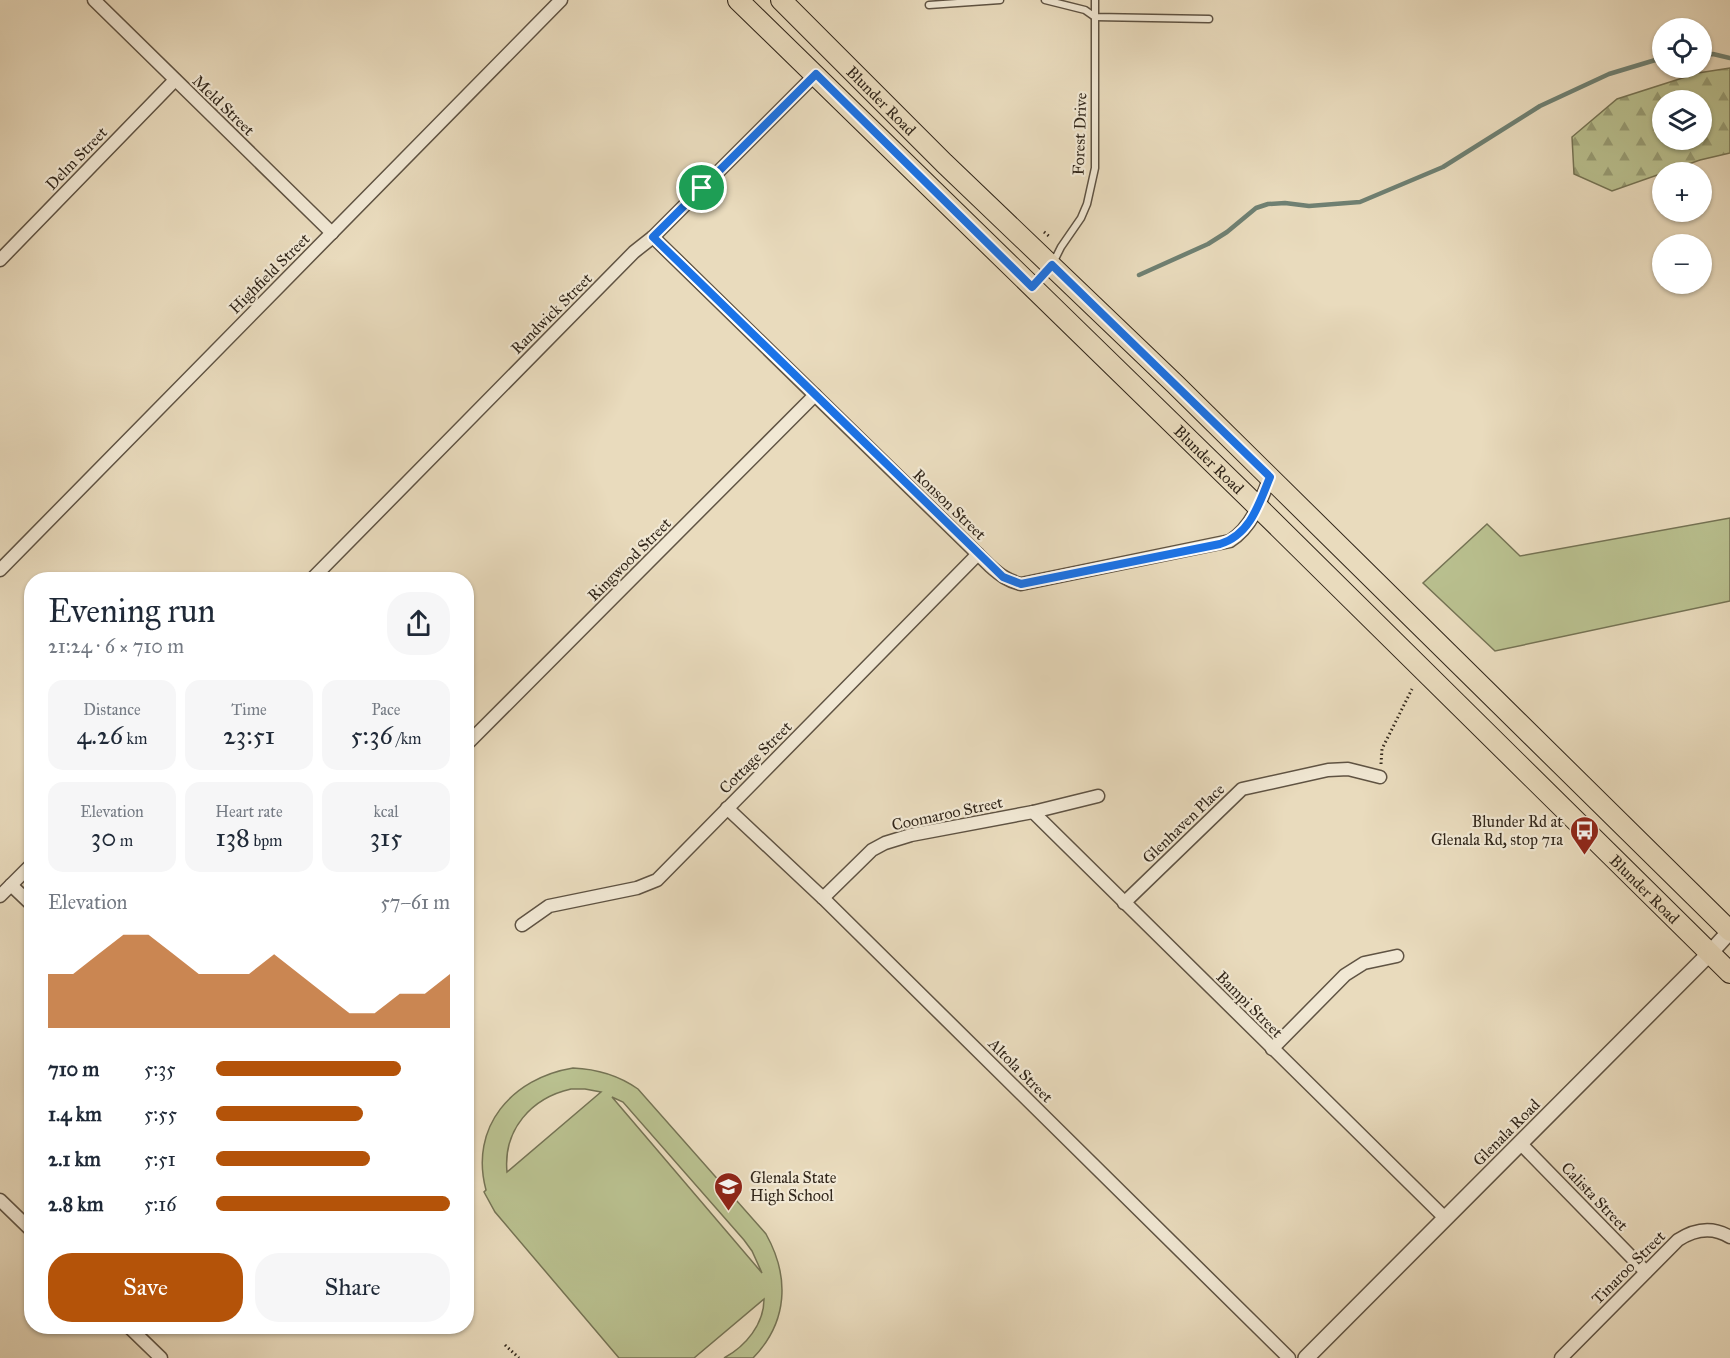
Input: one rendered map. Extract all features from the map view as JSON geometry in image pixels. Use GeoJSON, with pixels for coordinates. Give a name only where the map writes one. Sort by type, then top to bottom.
{"type":"FeatureCollection","features":[{"type":"Feature","properties":{"kind":"main road","name":"Blunder Road"},"geometry":{"type":"LineString","coordinates":[[738,0],[1258,507],[1730,973]]}},
{"type":"Feature","properties":{"kind":"main road","name":"Blunder Road"},"geometry":{"type":"LineString","coordinates":[[781,0],[945,163],[1270,477],[1730,931]]}},
{"type":"Feature","properties":{"kind":"street","name":"Meld Street"},"geometry":{"type":"LineString","coordinates":[[94,0],[332,233]]}},
{"type":"Feature","properties":{"kind":"street","name":"Highfield Street"},"geometry":{"type":"LineString","coordinates":[[0,570],[561,0]]}},
{"type":"Feature","properties":{"kind":"street","name":"Randwick Street"},"geometry":{"type":"LineString","coordinates":[[319,572],[634,252],[653,237],[816,74]]}},
{"type":"Feature","properties":{"kind":"street","name":"Delm Street"},"geometry":{"type":"LineString","coordinates":[[0,260],[175,80]]}},
{"type":"Feature","properties":{"kind":"street","name":"Ronson Street"},"geometry":{"type":"LineString","coordinates":[[653,237],[1003,577],[1021,584],[1230,541],[1238,536],[1258,507],[1270,477]]}},
{"type":"Feature","properties":{"kind":"street","name":"Ringwood Street"},"geometry":{"type":"LineString","coordinates":[[474,738],[815,395]]}},
{"type":"Feature","properties":{"kind":"street","name":"Cottage Street"},"geometry":{"type":"LineString","coordinates":[[522,925],[549,906],[637,888],[657,880],[978,554]]}},
{"type":"Feature","properties":{"kind":"street","name":"Glenhaven Place"},"geometry":{"type":"LineString","coordinates":[[1124,903],[1242,789],[1328,770],[1348,770],[1380,777]]}},
{"type":"Feature","properties":{"kind":"street","name":"Coomaroo Street"},"geometry":{"type":"LineString","coordinates":[[823,898],[872,850],[885,843],[911,835],[1033,812],[1098,796]]}},
{"type":"Feature","properties":{"kind":"street","name":"Altola Street"},"geometry":{"type":"LineString","coordinates":[[727,808],[823,898],[1289,1358]]}},
{"type":"Feature","properties":{"kind":"street","name":"Bampi Street"},"geometry":{"type":"LineString","coordinates":[[1033,812],[1445,1218]]}},
{"type":"Feature","properties":{"kind":"street"},"geometry":{"type":"LineString","coordinates":[[0,896],[24,872]]}},
{"type":"Feature","properties":{"kind":"street"},"geometry":{"type":"LineString","coordinates":[[11,885],[24,897]]}},
{"type":"Feature","properties":{"kind":"street","name":"Glenala Road"},"geometry":{"type":"LineString","coordinates":[[1306,1358],[1730,931]]}},
{"type":"Feature","properties":{"kind":"street"},"geometry":{"type":"LineString","coordinates":[[1272,1049],[1345,975],[1364,963],[1397,956]]}},
{"type":"Feature","properties":{"kind":"street","name":"Calista Street"},"geometry":{"type":"LineString","coordinates":[[1520,1143],[1646,1272]]}},
{"type":"Feature","properties":{"kind":"street"},"geometry":{"type":"LineString","coordinates":[[0,1200],[24,1223]]}},
{"type":"Feature","properties":{"kind":"street","name":"Tinaroo Street"},"geometry":{"type":"LineString","coordinates":[[1561,1358],[1678,1240],[1691,1232],[1707,1229],[1721,1231],[1730,1237]]}},
{"type":"Feature","properties":{"kind":"street"},"geometry":{"type":"LineString","coordinates":[[136,1334],[161,1358]]}},
{"type":"Feature","properties":{"kind":"lane"},"geometry":{"type":"LineString","coordinates":[[929,5],[1000,0]]}},
{"type":"Feature","properties":{"kind":"lane"},"geometry":{"type":"LineString","coordinates":[[1045,0],[1085,10],[1095,17],[1209,19]]}},
{"type":"Feature","properties":{"kind":"lane","name":"Forest Drive"},"geometry":{"type":"LineString","coordinates":[[1032,287],[1052,265],[1081,218],[1087,204],[1095,168],[1095,0]]}},
{"type":"Feature","properties":{"kind":"path"},"geometry":{"type":"LineString","coordinates":[[1380,777],[1382,749],[1412,689]]}},
{"type":"Feature","properties":{"kind":"path"},"geometry":{"type":"LineString","coordinates":[[504,1345],[519,1358]]}},
{"type":"Feature","properties":{"kind":"green space"},"geometry":{"type":"Polygon","coordinates":[[[1730,68],[1730,153],[1694,162],[1652,162],[1652,177],[1612,191],[1574,174],[1572,137],[1617,99],[1682,78],[1712,78],[1712,71],[1730,68]]]}},
{"type":"Feature","properties":{"kind":"green space"},"geometry":{"type":"Polygon","coordinates":[[[1730,518],[1730,601],[1495,651],[1423,583],[1487,524],[1520,556],[1730,518]]]}},
{"type":"Feature","properties":{"kind":"green space"},"geometry":{"type":"Polygon","coordinates":[[[573,1068],[591,1070],[615,1076],[638,1089],[766,1234],[779,1266],[782,1299],[773,1329],[765,1344],[753,1358],[724,1358],[740,1347],[752,1333],[761,1317],[764,1299],[694,1358],[619,1358],[495,1212],[484,1192],[486,1190],[482,1167],[484,1146],[490,1126],[500,1109],[514,1094],[531,1082],[573,1068]],[[571,1089],[544,1100],[522,1118],[510,1143],[507,1172],[601,1092],[571,1089]],[[612,1097],[762,1273],[744,1240],[623,1102],[612,1097]]]}},
{"type":"Feature","properties":{"kind":"waterway"},"geometry":{"type":"LineString","coordinates":[[1712,54],[1730,58]]}},
{"type":"Feature","properties":{"kind":"waterway"},"geometry":{"type":"LineString","coordinates":[[1139,275],[1208,244],[1256,208],[1268,204],[1285,203],[1309,206],[1360,202],[1443,167],[1540,106],[1609,74],[1652,61]]}},
{"type":"Feature","properties":{"kind":"place","name":"Blunder Rd at Glenala Rd, stop 71a"},"geometry":{"type":"Point","coordinates":[1584,856]}},
{"type":"Feature","properties":{"kind":"place","name":"Glenala State High School"},"geometry":{"type":"Point","coordinates":[729,1212]}},
{"type":"Feature","properties":{"kind":"route"},"geometry":{"type":"LineString","coordinates":[[816,74],[1032,287],[1052,265],[1270,477],[1258,507],[1238,536],[1220,544],[1021,584],[1003,577],[653,237],[702,188],[816,74]]}}]}
